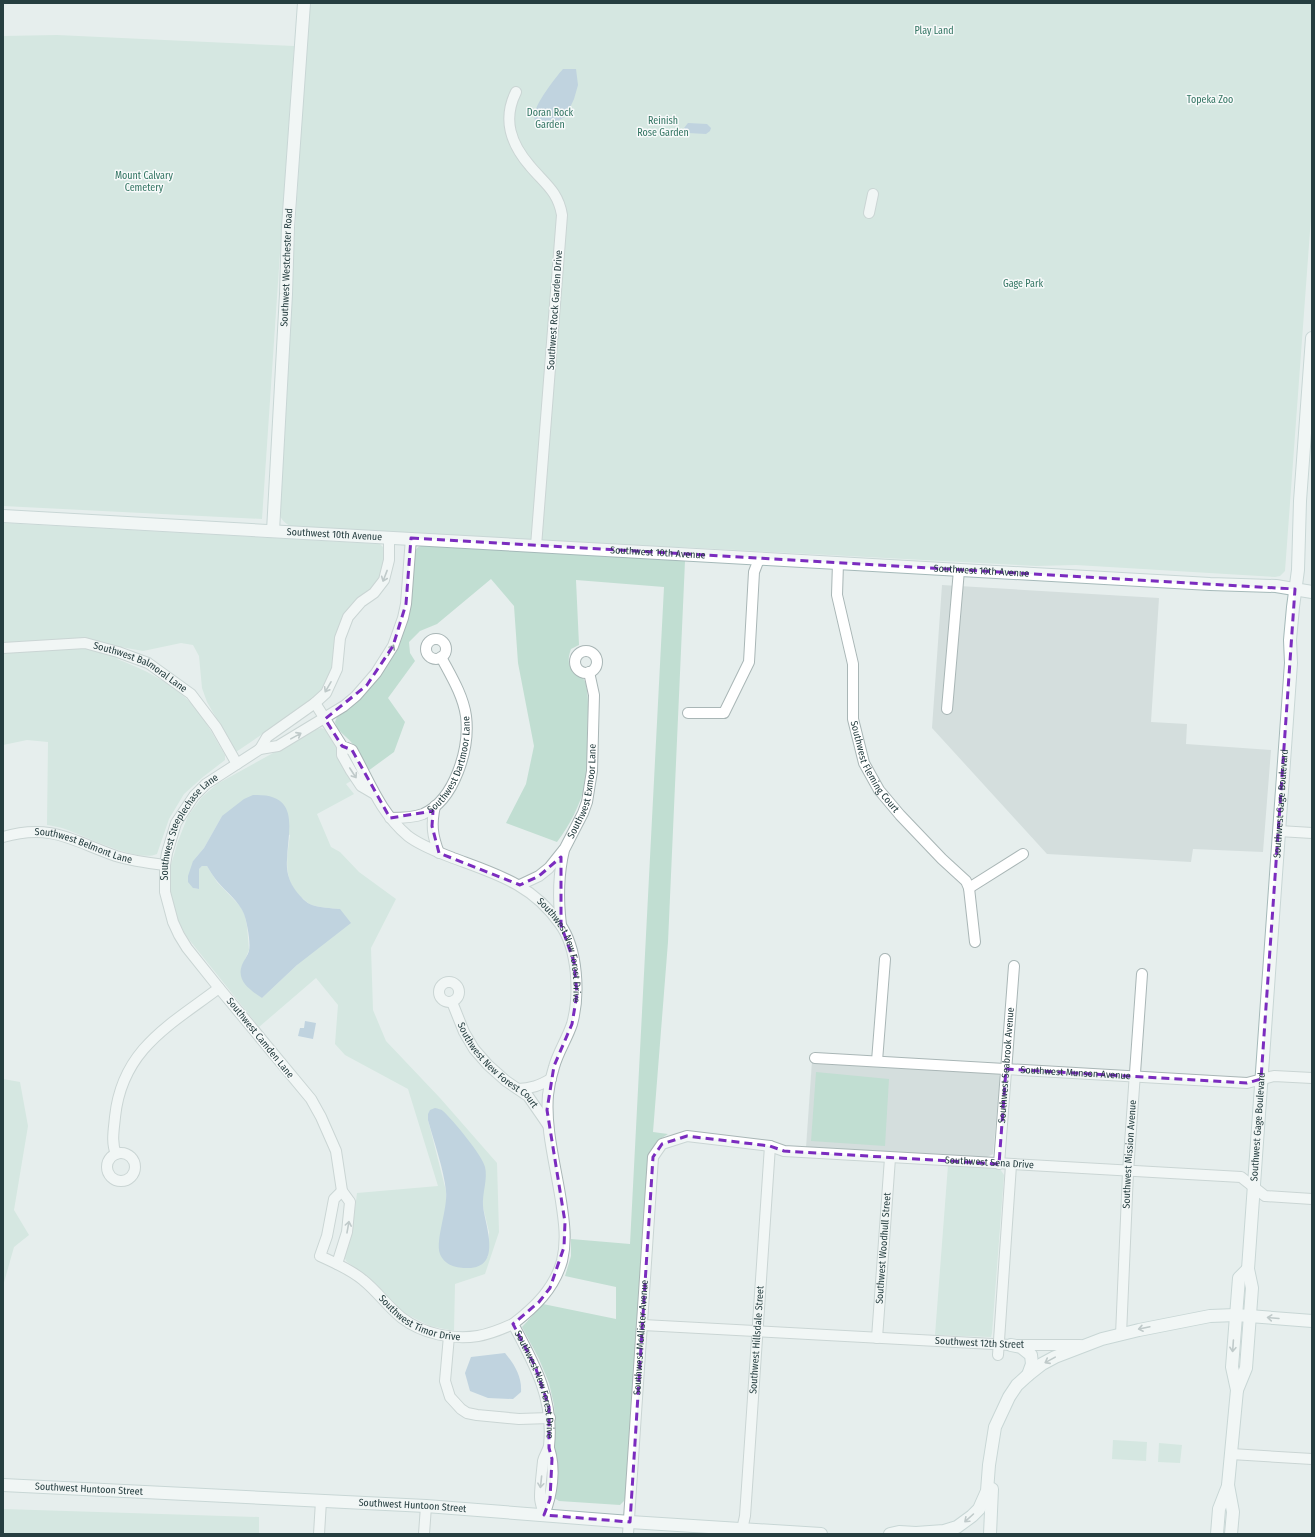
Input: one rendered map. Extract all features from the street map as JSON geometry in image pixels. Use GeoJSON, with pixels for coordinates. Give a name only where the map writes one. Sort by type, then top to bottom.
{"type":"FeatureCollection","features":[{"type":"Feature","properties":{"kind":"main road","name":"Southwest Westchester Road"},"geometry":{"type":"LineString","coordinates":[[273,531],[286,294],[288,227],[304,3]]}},
{"type":"Feature","properties":{"kind":"main road","name":"Southwest Gage Boulevard"},"geometry":{"type":"LineString","coordinates":[[1217,1534],[1219,1509],[1228,1485],[1237,1390],[1246,1368],[1252,1288],[1248,1269],[1253,1187],[1291,663],[1290,640],[1300,532],[1300,501],[1312,344]]}},
{"type":"Feature","properties":{"kind":"main road","name":"Southwest 10th Avenue"},"geometry":{"type":"LineString","coordinates":[[3,516],[1210,584],[1276,586],[1312,592]]}},
{"type":"Feature","properties":{"kind":"main road","name":"Southwest Gage Boulevard"},"geometry":{"type":"LineString","coordinates":[[1237,1390],[1232,1367],[1236,1315],[1240,1278],[1248,1269]]}},
{"type":"Feature","properties":{"kind":"main road","name":"Southwest 12th Street"},"geometry":{"type":"LineString","coordinates":[[1086,1345],[1139,1330],[1210,1316],[1236,1315],[1312,1321]]}},
{"type":"Feature","properties":{"kind":"main road"},"geometry":{"type":"LineString","coordinates":[[1005,1345],[1021,1347],[1031,1355],[1032,1364],[1028,1375]]}},
{"type":"Feature","properties":{"kind":"main road"},"geometry":{"type":"LineString","coordinates":[[890,1534],[899,1532],[916,1533],[944,1531],[957,1527],[972,1516],[984,1500],[987,1491],[996,1427],[1006,1401],[1017,1385],[1042,1364],[1055,1357],[1086,1345]]}},
{"type":"Feature","properties":{"kind":"main road"},"geometry":{"type":"LineString","coordinates":[[990,1534],[993,1444]]}},
{"type":"Feature","properties":{"kind":"main road","name":"Southwest Huntoon Street"},"geometry":{"type":"LineString","coordinates":[[3,1485],[426,1506],[544,1516],[629,1528],[821,1534]]}},
{"type":"Feature","properties":{"kind":"main road","name":"Southwest Gage Boulevard"},"geometry":{"type":"LineString","coordinates":[[1228,1485],[1233,1512],[1231,1534]]}},
{"type":"Feature","properties":{"kind":"street","name":"Southwest Rock Garden Drive"},"geometry":{"type":"LineString","coordinates":[[516,92],[511,103],[509,114],[509,125],[512,136],[526,161],[553,190],[559,202],[562,215],[536,546]]}},
{"type":"Feature","properties":{"kind":"street"},"geometry":{"type":"LineString","coordinates":[[869,213],[873,194]]}},
{"type":"Feature","properties":{"kind":"street","name":"Southwest Steeplechase Lane"},"geometry":{"type":"LineString","coordinates":[[260,750],[267,737],[316,703],[326,693],[336,669],[340,638],[348,617],[361,602],[374,593],[384,580],[389,560],[389,538]]}},
{"type":"Feature","properties":{"kind":"street","name":"Southwest Steeplechase Lane"},"geometry":{"type":"LineString","coordinates":[[219,988],[187,948],[179,935],[173,922],[165,892],[165,865],[171,837],[176,823],[189,803],[206,784],[260,750],[278,746],[325,719],[344,706],[367,685],[384,662],[399,633],[406,604],[411,538]]}},
{"type":"Feature","properties":{"kind":"street"},"geometry":{"type":"LineString","coordinates":[[688,713],[724,713],[749,662],[754,572],[759,559]]}},
{"type":"Feature","properties":{"kind":"street","name":"Southwest Fleming Court"},"geometry":{"type":"LineString","coordinates":[[838,563],[837,595],[854,664],[853,719],[864,763],[880,790],[900,815],[966,881],[969,888]]}},
{"type":"Feature","properties":{"kind":"street"},"geometry":{"type":"LineString","coordinates":[[947,709],[959,570]]}},
{"type":"Feature","properties":{"kind":"street","name":"Southwest Balmoral Lane"},"geometry":{"type":"LineString","coordinates":[[3,648],[85,643],[118,652],[148,663],[191,694],[216,727],[237,764]]}},
{"type":"Feature","properties":{"kind":"street","name":"Southwest Dartmoor Lane"},"geometry":{"type":"LineString","coordinates":[[390,818],[423,814],[435,806],[455,778],[462,762],[466,747],[467,732],[463,705],[441,657]]}},
{"type":"Feature","properties":{"kind":"street","name":"Southwest Exmoor Lane"},"geometry":{"type":"LineString","coordinates":[[520,885],[540,876],[549,868],[565,848],[583,813],[590,787],[594,695],[590,672]]}},
{"type":"Feature","properties":{"kind":"street"},"geometry":{"type":"LineString","coordinates":[[316,703],[325,719]]}},
{"type":"Feature","properties":{"kind":"street","name":"Southwest New Forest Drive"},"geometry":{"type":"LineString","coordinates":[[325,719],[342,746],[342,755],[361,786],[373,793],[390,818],[409,836],[439,853],[520,885],[534,896],[561,925],[570,947],[574,962],[577,994],[572,1024],[550,1079],[547,1110],[565,1222],[564,1247],[558,1273],[550,1288],[539,1302],[513,1324],[541,1380],[547,1400],[550,1418],[548,1448],[552,1459],[550,1499],[544,1516]]}},
{"type":"Feature","properties":{"kind":"street"},"geometry":{"type":"LineString","coordinates":[[435,806],[432,826],[434,840],[439,853]]}},
{"type":"Feature","properties":{"kind":"street"},"geometry":{"type":"LineString","coordinates":[[1279,831],[1312,833]]}},
{"type":"Feature","properties":{"kind":"street","name":"Southwest Belmont Lane"},"geometry":{"type":"LineString","coordinates":[[3,837],[18,833],[49,832],[73,838],[131,860],[165,865]]}},
{"type":"Feature","properties":{"kind":"street"},"geometry":{"type":"LineString","coordinates":[[561,925],[559,887],[565,848]]}},
{"type":"Feature","properties":{"kind":"street"},"geometry":{"type":"LineString","coordinates":[[975,942],[969,888],[1023,854]]}},
{"type":"Feature","properties":{"kind":"street"},"geometry":{"type":"LineString","coordinates":[[877,1062],[885,959]]}},
{"type":"Feature","properties":{"kind":"street","name":"Southwest Seabrook Avenue"},"geometry":{"type":"LineString","coordinates":[[999,1164],[1014,966]]}},
{"type":"Feature","properties":{"kind":"street","name":"Southwest Mission Avenue"},"geometry":{"type":"LineString","coordinates":[[1121,1335],[1128,1172],[1142,974]]}},
{"type":"Feature","properties":{"kind":"street","name":"Southwest Camden Lane"},"geometry":{"type":"LineString","coordinates":[[116,1154],[113,1138],[118,1095],[127,1071],[135,1058],[147,1044],[160,1033],[219,988],[310,1099],[321,1116],[336,1151],[342,1191],[350,1202],[347,1232],[336,1264]]}},
{"type":"Feature","properties":{"kind":"street","name":"Southwest New Forest Court"},"geometry":{"type":"LineString","coordinates":[[452,1002],[464,1032],[474,1049],[488,1065],[506,1081],[528,1096],[549,1126]]}},
{"type":"Feature","properties":{"kind":"street","name":"Southwest Munson Avenue"},"geometry":{"type":"LineString","coordinates":[[814,1058],[1248,1083],[1274,1076],[1312,1078]]}},
{"type":"Feature","properties":{"kind":"street"},"geometry":{"type":"LineString","coordinates":[[518,1089],[533,1088],[550,1079]]}},
{"type":"Feature","properties":{"kind":"street","name":"Southwest Sena Drive"},"geometry":{"type":"LineString","coordinates":[[662,1144],[687,1136],[770,1146],[784,1151],[1128,1172],[1241,1177],[1265,1196],[1312,1199]]}},
{"type":"Feature","properties":{"kind":"street","name":"Southwest McAlister Avenue"},"geometry":{"type":"LineString","coordinates":[[629,1528],[653,1157],[662,1144]]}},
{"type":"Feature","properties":{"kind":"street","name":"Southwest Hillsdale Street"},"geometry":{"type":"LineString","coordinates":[[741,1532],[745,1516],[770,1146]]}},
{"type":"Feature","properties":{"kind":"street","name":"Southwest Woodhull Street"},"geometry":{"type":"LineString","coordinates":[[876,1338],[890,1158]]}},
{"type":"Feature","properties":{"kind":"street"},"geometry":{"type":"LineString","coordinates":[[998,1355],[1005,1345],[1011,1165]]}},
{"type":"Feature","properties":{"kind":"street","name":"Southwest Timor Drive"},"geometry":{"type":"LineString","coordinates":[[342,1191],[334,1199],[327,1236],[320,1256],[351,1271],[363,1280],[406,1320],[422,1329],[449,1336],[478,1336],[495,1332],[513,1324]]}},
{"type":"Feature","properties":{"kind":"street","name":"Southwest 12th Street"},"geometry":{"type":"LineString","coordinates":[[643,1325],[1005,1345],[1086,1345]]}},
{"type":"Feature","properties":{"kind":"street"},"geometry":{"type":"LineString","coordinates":[[449,1336],[445,1381],[450,1397],[461,1409],[467,1413],[478,1415],[518,1419],[550,1418]]}},
{"type":"Feature","properties":{"kind":"street"},"geometry":{"type":"LineString","coordinates":[[1231,1454],[1312,1459]]}},
{"type":"Feature","properties":{"kind":"street"},"geometry":{"type":"LineString","coordinates":[[319,1534],[321,1501]]}},
{"type":"Feature","properties":{"kind":"street"},"geometry":{"type":"LineString","coordinates":[[424,1534],[426,1506]]}},
{"type":"Feature","properties":{"kind":"highlighted area"},"geometry":{"type":"Polygon","coordinates":[[[411,538],[1295,589],[1261,1079],[1247,1083],[1006,1069],[999,1164],[784,1151],[770,1146],[687,1136],[662,1144],[653,1157],[630,1522],[544,1515],[550,1499],[552,1459],[549,1448],[549,1407],[535,1366],[513,1324],[539,1302],[550,1288],[564,1247],[565,1222],[547,1110],[554,1066],[572,1024],[577,994],[574,962],[561,925],[561,857],[539,876],[520,885],[439,853],[432,826],[433,811],[390,818],[352,750],[342,746],[325,719],[367,685],[393,646],[406,604],[411,538]]]}},
{"type":"Feature","properties":{"kind":"shaded area"},"geometry":{"type":"Polygon","coordinates":[[[942,585],[1159,598],[1151,722],[1187,724],[1186,744],[1271,750],[1263,852],[1193,849],[1191,862],[1047,854],[932,728],[942,585]]]}},
{"type":"Feature","properties":{"kind":"shaded area"},"geometry":{"type":"Polygon","coordinates":[[[812,1061],[999,1073],[1000,1078],[993,1154],[987,1157],[806,1148],[812,1061]]]}},
{"type":"Feature","properties":{"kind":"green space","name":"Gage Park"},"geometry":{"type":"Polygon","coordinates":[[[309,3],[1312,3],[1312,204],[1285,571],[1280,576],[1275,577],[1076,565],[1036,566],[680,547],[649,548],[293,527],[284,522],[279,514],[278,506],[309,3]]]}},
{"type":"Feature","properties":{"kind":"green space","name":"Mount Calvary Cemetery"},"geometry":{"type":"Polygon","coordinates":[[[57,35],[294,46],[262,519],[3,506],[3,36],[57,35]]]}},
{"type":"Feature","properties":{"kind":"green space"},"geometry":{"type":"Polygon","coordinates":[[[3,523],[380,544],[385,549],[384,571],[376,585],[351,605],[345,614],[330,676],[318,694],[311,701],[236,752],[207,702],[202,688],[199,656],[193,645],[181,643],[143,651],[121,647],[117,659],[137,667],[165,682],[191,703],[205,721],[225,755],[225,760],[184,794],[169,819],[157,854],[148,856],[137,855],[111,848],[63,828],[47,825],[48,742],[27,740],[3,745],[3,523]]]}},
{"type":"Feature","properties":{"kind":"green space"},"geometry":{"type":"Polygon","coordinates":[[[424,545],[685,561],[668,942],[653,1132],[668,1134],[657,1141],[650,1155],[627,1491],[624,1501],[620,1505],[559,1501],[554,1498],[552,1448],[555,1420],[554,1405],[549,1383],[539,1359],[522,1327],[543,1304],[616,1319],[616,1287],[565,1276],[571,1256],[571,1239],[630,1244],[664,587],[576,580],[579,645],[571,649],[569,663],[571,667],[584,679],[587,689],[587,772],[583,792],[577,807],[566,829],[557,842],[506,823],[526,784],[534,746],[518,663],[514,606],[491,579],[437,624],[420,631],[409,642],[410,653],[415,661],[388,698],[405,722],[394,752],[368,771],[356,748],[336,725],[335,722],[337,717],[356,702],[371,687],[384,670],[394,653],[414,552],[418,547],[424,545]]]}},
{"type":"Feature","properties":{"kind":"green space"},"geometry":{"type":"Polygon","coordinates":[[[321,728],[327,730],[354,779],[346,784],[354,794],[317,814],[331,847],[340,852],[359,872],[396,899],[371,948],[373,1010],[386,1041],[440,1098],[497,1163],[499,1232],[485,1274],[455,1284],[454,1331],[430,1326],[404,1313],[374,1282],[346,1261],[344,1256],[351,1233],[357,1193],[438,1186],[408,1089],[345,1055],[335,1044],[338,1005],[316,978],[259,1027],[187,937],[176,918],[170,891],[170,868],[178,841],[188,816],[202,797],[217,784],[321,728]],[[222,816],[204,848],[193,861],[193,888],[199,889],[199,869],[202,866],[207,866],[217,882],[241,907],[247,926],[249,950],[241,969],[262,998],[297,965],[340,909],[315,906],[308,903],[296,892],[291,884],[287,869],[290,835],[222,816]],[[428,1120],[446,1191],[446,1207],[439,1243],[488,1257],[489,1232],[483,1207],[483,1197],[428,1120]]]}},
{"type":"Feature","properties":{"kind":"green space"},"geometry":{"type":"Polygon","coordinates":[[[816,1072],[889,1079],[885,1146],[811,1141],[816,1072]]]}},
{"type":"Feature","properties":{"kind":"green space"},"geometry":{"type":"Polygon","coordinates":[[[3,1079],[20,1082],[28,1126],[14,1210],[29,1235],[14,1247],[3,1286],[3,1079]]]}},
{"type":"Feature","properties":{"kind":"green space"},"geometry":{"type":"Polygon","coordinates":[[[948,1165],[1000,1169],[1004,1175],[991,1337],[935,1335],[948,1165]]]}},
{"type":"Feature","properties":{"kind":"green space"},"geometry":{"type":"Polygon","coordinates":[[[1113,1440],[1147,1442],[1146,1461],[1112,1459],[1113,1440]]]}},
{"type":"Feature","properties":{"kind":"green space"},"geometry":{"type":"Polygon","coordinates":[[[1159,1443],[1182,1445],[1180,1463],[1158,1462],[1159,1443]]]}},
{"type":"Feature","properties":{"kind":"green space"},"geometry":{"type":"Polygon","coordinates":[[[3,1509],[259,1517],[259,1534],[3,1534],[3,1509]]]}},
{"type":"Feature","properties":{"kind":"water"},"geometry":{"type":"Polygon","coordinates":[[[563,69],[576,69],[578,85],[574,99],[566,116],[550,126],[538,128],[534,118],[535,111],[546,91],[563,69]]]}},
{"type":"Feature","properties":{"kind":"water"},"geometry":{"type":"Polygon","coordinates":[[[688,123],[707,124],[711,128],[706,134],[688,133],[684,128],[688,123]]]}},
{"type":"Feature","properties":{"kind":"water"},"geometry":{"type":"Polygon","coordinates":[[[253,795],[268,796],[279,800],[285,807],[289,825],[287,860],[288,876],[296,891],[305,901],[312,905],[340,909],[351,923],[297,965],[262,998],[245,984],[241,976],[242,965],[248,953],[249,947],[247,927],[242,909],[217,881],[207,866],[202,866],[199,869],[199,889],[193,888],[188,882],[188,876],[193,861],[204,848],[222,816],[244,799],[253,795]]]}},
{"type":"Feature","properties":{"kind":"water"},"geometry":{"type":"Polygon","coordinates":[[[305,1021],[316,1023],[313,1039],[298,1036],[300,1028],[304,1028],[305,1021]]]}},
{"type":"Feature","properties":{"kind":"water"},"geometry":{"type":"Polygon","coordinates":[[[435,1108],[443,1111],[460,1129],[479,1155],[485,1167],[486,1176],[483,1206],[488,1234],[489,1253],[485,1261],[479,1266],[460,1268],[452,1266],[442,1258],[440,1254],[439,1241],[446,1191],[441,1165],[428,1120],[430,1110],[435,1108]]]}},
{"type":"Feature","properties":{"kind":"water"},"geometry":{"type":"Polygon","coordinates":[[[505,1353],[517,1371],[521,1392],[513,1399],[488,1398],[470,1391],[465,1373],[471,1357],[505,1353]]]}},
{"type":"Feature","properties":{"kind":"park label","name":"Play Land"},"geometry":{"type":"Point","coordinates":[934,31]}},
{"type":"Feature","properties":{"kind":"park label","name":"Topeka Zoo"},"geometry":{"type":"Point","coordinates":[1210,100]}},
{"type":"Feature","properties":{"kind":"park label","name":"Doran Rock Garden"},"geometry":{"type":"Point","coordinates":[550,118]}},
{"type":"Feature","properties":{"kind":"park label","name":"Reinish Rose Garden"},"geometry":{"type":"Point","coordinates":[663,126]}}]}
